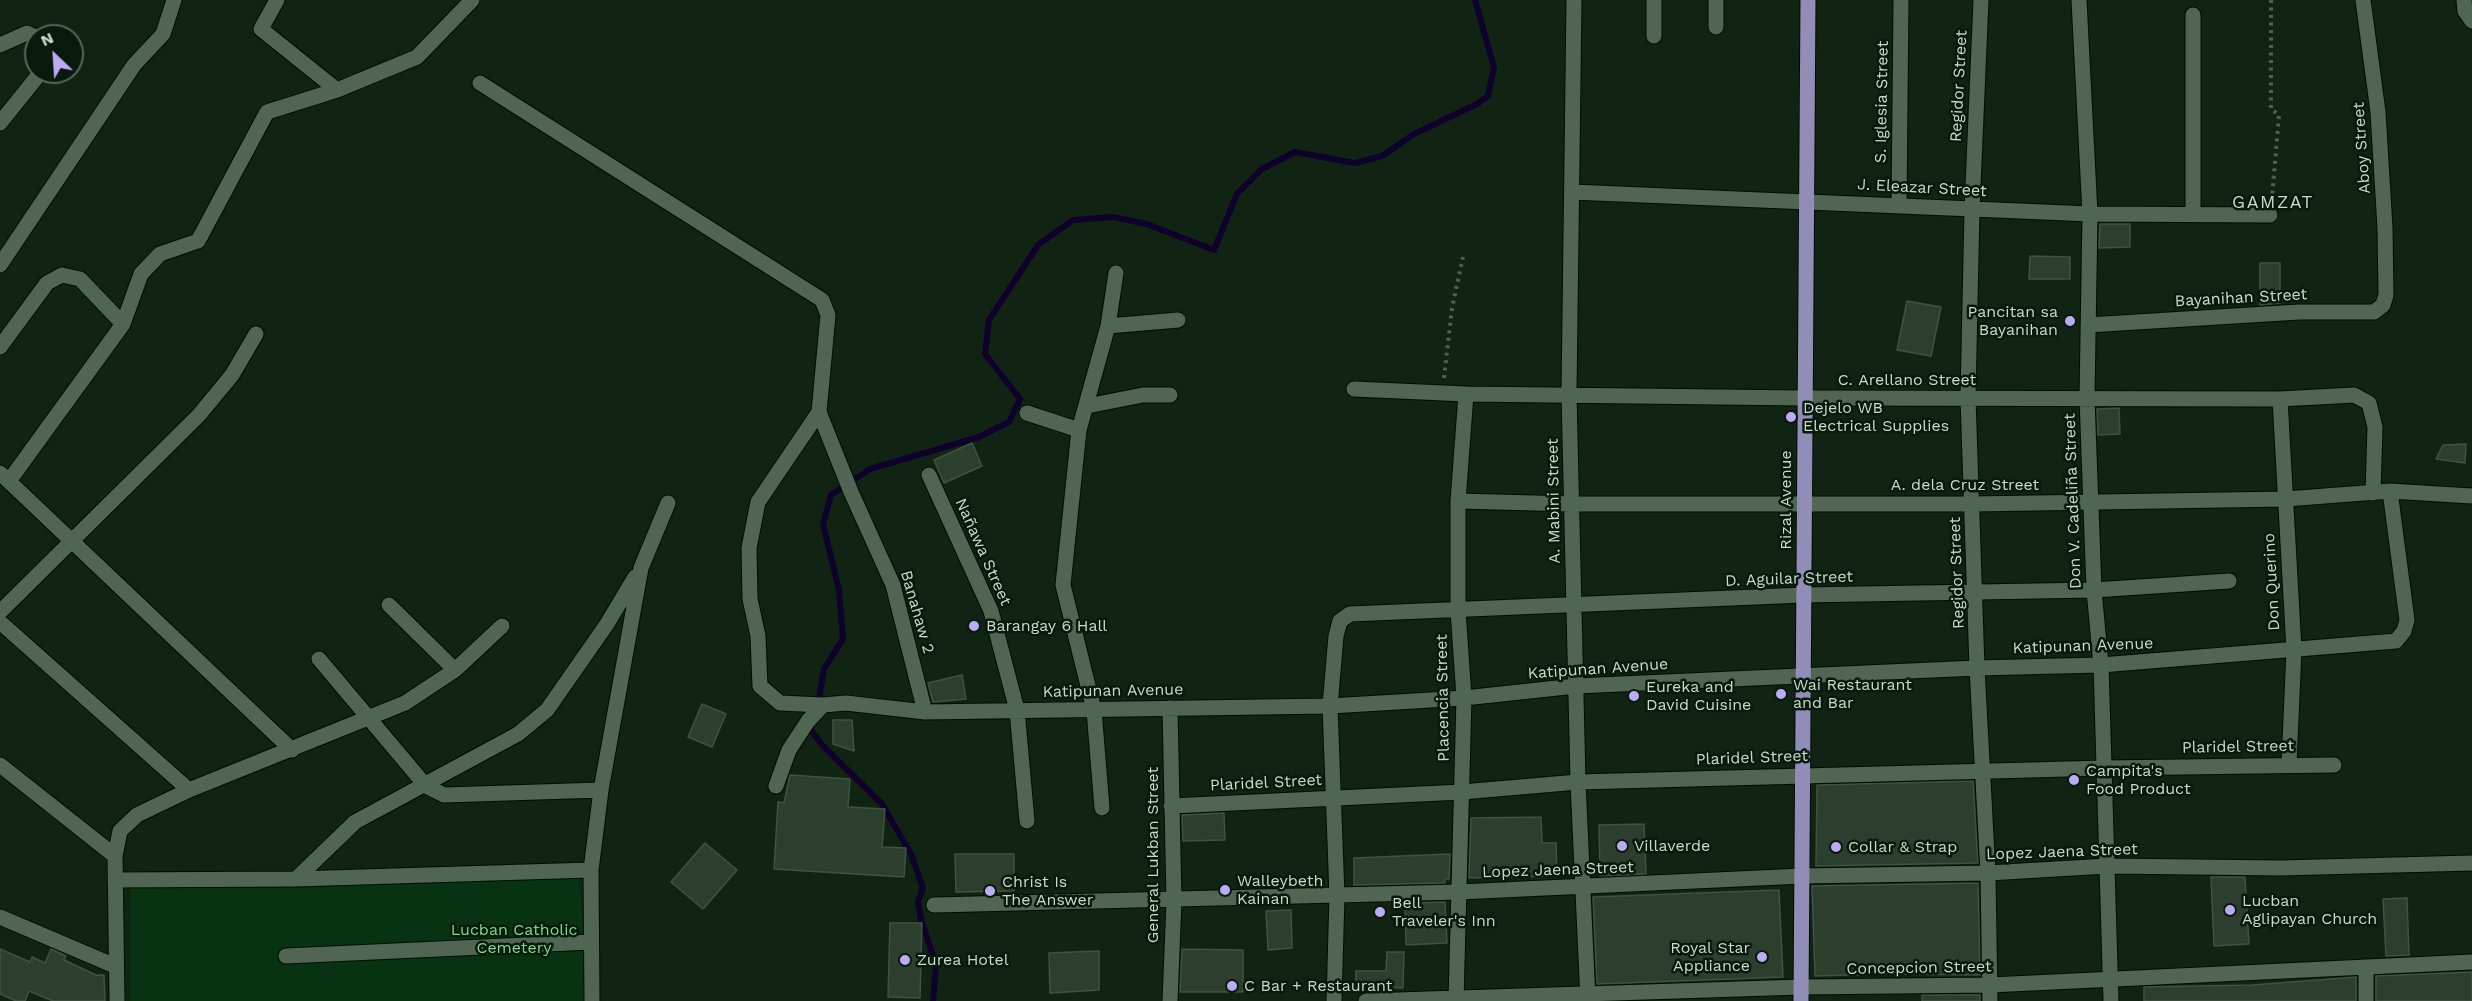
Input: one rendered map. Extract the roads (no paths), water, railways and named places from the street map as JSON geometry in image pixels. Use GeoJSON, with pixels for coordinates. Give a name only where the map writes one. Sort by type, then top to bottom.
{"type":"FeatureCollection","features":[{"type":"Feature","properties":{"kind":"main road","name":"Rizal Avenue"},"geometry":{"type":"LineString","coordinates":[[1801,994],[1808,0]]}},
{"type":"Feature","properties":{"kind":"street"},"geometry":{"type":"LineString","coordinates":[[0,265],[134,65],[163,34],[174,0]]}},
{"type":"Feature","properties":{"kind":"street"},"geometry":{"type":"LineString","coordinates":[[277,0],[261,28],[337,90]]}},
{"type":"Feature","properties":{"kind":"street"},"geometry":{"type":"LineString","coordinates":[[292,750],[5,477],[123,324],[141,274],[160,254],[198,241],[267,112],[337,90],[417,57],[472,0]]}},
{"type":"Feature","properties":{"kind":"street","name":"A. Mabini Street"},"geometry":{"type":"LineString","coordinates":[[1574,0],[1569,394],[1574,504],[1578,782],[1588,997]]}},
{"type":"Feature","properties":{"kind":"street"},"geometry":{"type":"LineString","coordinates":[[1653,0],[1654,36]]}},
{"type":"Feature","properties":{"kind":"street"},"geometry":{"type":"LineString","coordinates":[[1716,0],[1716,27]]}},
{"type":"Feature","properties":{"kind":"street","name":"S. Iglesia Street"},"geometry":{"type":"LineString","coordinates":[[1899,204],[1901,0]]}},
{"type":"Feature","properties":{"kind":"street","name":"Regidor Street"},"geometry":{"type":"LineString","coordinates":[[1981,0],[1972,208],[1968,398],[1977,668],[1988,873],[1990,1001]]}},
{"type":"Feature","properties":{"kind":"street","name":"Don V. Cadeliña Street"},"geometry":{"type":"LineString","coordinates":[[2079,0],[2090,214],[2087,398],[2094,590],[2101,665],[2111,1001]]}},
{"type":"Feature","properties":{"kind":"street","name":"Aboy Street"},"geometry":{"type":"LineString","coordinates":[[2364,0],[2378,112],[2385,228],[2386,295]]}},
{"type":"Feature","properties":{"kind":"street"},"geometry":{"type":"LineString","coordinates":[[2464,0],[2465,11],[2472,21]]}},
{"type":"Feature","properties":{"kind":"street"},"geometry":{"type":"LineString","coordinates":[[2193,15],[2193,213]]}},
{"type":"Feature","properties":{"kind":"street"},"geometry":{"type":"LineString","coordinates":[[0,45],[24,34]]}},
{"type":"Feature","properties":{"kind":"street"},"geometry":{"type":"LineString","coordinates":[[480,83],[822,300],[828,315],[819,411]]}},
{"type":"Feature","properties":{"kind":"street"},"geometry":{"type":"LineString","coordinates":[[0,123],[31,84]]}},
{"type":"Feature","properties":{"kind":"street","name":"J. Eleazar Street"},"geometry":{"type":"LineString","coordinates":[[1572,192],[1899,204],[2090,214],[2270,215]]}},
{"type":"Feature","properties":{"kind":"street"},"geometry":{"type":"LineString","coordinates":[[1102,808],[1094,710],[1063,585],[1080,430],[1108,326],[1116,273]]}},
{"type":"Feature","properties":{"kind":"street"},"geometry":{"type":"LineString","coordinates":[[2,338],[47,283],[62,275],[80,279],[123,324]]}},
{"type":"Feature","properties":{"kind":"street","name":"Bayanihan Street"},"geometry":{"type":"LineString","coordinates":[[2088,324],[2299,312],[2374,312],[2384,305],[2386,295]]}},
{"type":"Feature","properties":{"kind":"street"},"geometry":{"type":"LineString","coordinates":[[1108,326],[1178,320]]}},
{"type":"Feature","properties":{"kind":"street"},"geometry":{"type":"LineString","coordinates":[[0,612],[221,391],[256,334]]}},
{"type":"Feature","properties":{"kind":"street","name":"C. Arellano Street"},"geometry":{"type":"LineString","coordinates":[[1354,389],[1466,394],[1804,398],[2280,399],[2354,395],[2369,404],[2375,427],[2373,493]]}},
{"type":"Feature","properties":{"kind":"street","name":"Placencia Street"},"geometry":{"type":"LineString","coordinates":[[1456,999],[1464,698],[1458,610],[1458,501],[1466,394]]}},
{"type":"Feature","properties":{"kind":"street"},"geometry":{"type":"LineString","coordinates":[[1087,406],[1143,395],[1170,395]]}},
{"type":"Feature","properties":{"kind":"street","name":"Don Querino"},"geometry":{"type":"LineString","coordinates":[[2280,399],[2294,650],[2289,764]]}},
{"type":"Feature","properties":{"kind":"street","name":"Banahaw 2"},"geometry":{"type":"LineString","coordinates":[[819,411],[851,492],[893,585],[925,712]]}},
{"type":"Feature","properties":{"kind":"street","name":"Katipunan Avenue"},"geometry":{"type":"LineString","coordinates":[[819,411],[758,502],[748,548],[750,599],[758,636],[760,686],[780,704],[846,703],[925,712],[1330,706],[1464,698],[1576,686],[1977,668],[2101,665],[2396,641],[2404,631],[2407,620],[2390,491]]}},
{"type":"Feature","properties":{"kind":"street"},"geometry":{"type":"LineString","coordinates":[[1027,413],[1080,430]]}},
{"type":"Feature","properties":{"kind":"street","name":"Nañawa Street"},"geometry":{"type":"LineString","coordinates":[[929,476],[991,611],[1017,711],[1027,821]]}},
{"type":"Feature","properties":{"kind":"street","name":"A. dela Cruz Street"},"geometry":{"type":"LineString","coordinates":[[1458,501],[1574,504],[1973,504],[2286,499],[2390,491],[2472,496]]}},
{"type":"Feature","properties":{"kind":"street"},"geometry":{"type":"LineString","coordinates":[[296,879],[355,822],[426,786],[518,734],[546,710],[607,624],[641,568],[668,502]]}},
{"type":"Feature","properties":{"kind":"street"},"geometry":{"type":"LineString","coordinates":[[592,1001],[591,870],[601,790],[641,568]]}},
{"type":"Feature","properties":{"kind":"street","name":"D. Aguilar Street"},"geometry":{"type":"LineString","coordinates":[[1330,706],[1336,636],[1340,621],[1350,614],[1803,595],[2094,590],[2229,581]]}},
{"type":"Feature","properties":{"kind":"street"},"geometry":{"type":"LineString","coordinates":[[390,605],[455,670]]}},
{"type":"Feature","properties":{"kind":"street"},"geometry":{"type":"LineString","coordinates":[[0,622],[189,790]]}},
{"type":"Feature","properties":{"kind":"street"},"geometry":{"type":"LineString","coordinates":[[117,1001],[115,880],[120,831],[137,815],[189,790],[371,718],[405,702],[455,670],[502,626]]}},
{"type":"Feature","properties":{"kind":"street"},"geometry":{"type":"LineString","coordinates":[[319,659],[426,786],[444,795],[601,790]]}},
{"type":"Feature","properties":{"kind":"street"},"geometry":{"type":"LineString","coordinates":[[776,786],[789,750],[808,721],[823,705]]}},
{"type":"Feature","properties":{"kind":"street"},"geometry":{"type":"LineString","coordinates":[[1330,706],[1337,896],[1334,1001]]}},
{"type":"Feature","properties":{"kind":"street","name":"General Lukban Street"},"geometry":{"type":"LineString","coordinates":[[1170,708],[1174,901],[1170,1001]]}},
{"type":"Feature","properties":{"kind":"street"},"geometry":{"type":"LineString","coordinates":[[0,765],[116,856]]}},
{"type":"Feature","properties":{"kind":"street","name":"Plaridel Street"},"geometry":{"type":"LineString","coordinates":[[1171,806],[1462,792],[1578,782],[1983,770],[2334,765]]}},
{"type":"Feature","properties":{"kind":"street","name":"Lopez Jaena Street"},"geometry":{"type":"LineString","coordinates":[[934,905],[1174,901],[1583,888],[1802,876],[1988,873],[2107,866],[2281,868],[2472,863]]}},
{"type":"Feature","properties":{"kind":"street"},"geometry":{"type":"LineString","coordinates":[[115,880],[296,879],[591,870]]}},
{"type":"Feature","properties":{"kind":"street"},"geometry":{"type":"LineString","coordinates":[[0,917],[115,966]]}},
{"type":"Feature","properties":{"kind":"street"},"geometry":{"type":"LineString","coordinates":[[286,956],[591,942]]}},
{"type":"Feature","properties":{"kind":"street","name":"Concepcion Street"},"geometry":{"type":"LineString","coordinates":[[1366,1001],[1801,994],[2472,962]]}},
{"type":"Feature","properties":{"kind":"street"},"geometry":{"type":"LineString","coordinates":[[2366,967],[2366,1001]]}},
{"type":"Feature","properties":{"kind":"waterway"},"geometry":{"type":"LineString","coordinates":[[819,699],[824,669],[843,639],[839,590],[823,524],[831,495],[870,469],[979,437],[1009,422],[1020,399],[985,354],[989,320],[1038,245],[1073,220],[1113,217],[1147,224],[1214,250],[1237,194],[1262,169],[1295,152],[1355,163],[1382,156],[1414,134],[1477,104],[1488,96],[1494,67],[1475,0]]}},
{"type":"Feature","properties":{"kind":"waterway"},"geometry":{"type":"LineString","coordinates":[[807,725],[822,745],[882,804],[911,854],[923,888],[918,902],[921,920],[936,964],[933,1001]]}},
{"type":"Feature","properties":{"kind":"place","name":"Pancitan sa Bayanihan"},"geometry":{"type":"Point","coordinates":[2070,321]}},
{"type":"Feature","properties":{"kind":"place","name":"Dejelo WB Electrical Supplies"},"geometry":{"type":"Point","coordinates":[1791,417]}},
{"type":"Feature","properties":{"kind":"place","name":"Barangay 6 Hall"},"geometry":{"type":"Point","coordinates":[974,626]}},
{"type":"Feature","properties":{"kind":"place","name":"Wai Restaurant and Bar"},"geometry":{"type":"Point","coordinates":[1781,694]}},
{"type":"Feature","properties":{"kind":"place","name":"Eureka and David Cuisine"},"geometry":{"type":"Point","coordinates":[1634,696]}},
{"type":"Feature","properties":{"kind":"place","name":"Campita's Food Product"},"geometry":{"type":"Point","coordinates":[2074,780]}},
{"type":"Feature","properties":{"kind":"place","name":"Villaverde"},"geometry":{"type":"Point","coordinates":[1622,846]}},
{"type":"Feature","properties":{"kind":"place","name":"Collar & Strap"},"geometry":{"type":"Point","coordinates":[1836,847]}},
{"type":"Feature","properties":{"kind":"place","name":"Walleybeth Kainan"},"geometry":{"type":"Point","coordinates":[1225,890]}},
{"type":"Feature","properties":{"kind":"place","name":"Christ Is The Answer"},"geometry":{"type":"Point","coordinates":[990,891]}},
{"type":"Feature","properties":{"kind":"place","name":"Lucban Aglipayan Church"},"geometry":{"type":"Point","coordinates":[2230,910]}},
{"type":"Feature","properties":{"kind":"place","name":"Bell Traveler's Inn"},"geometry":{"type":"Point","coordinates":[1380,912]}},
{"type":"Feature","properties":{"kind":"place","name":"Royal Star Appliance"},"geometry":{"type":"Point","coordinates":[1762,957]}},
{"type":"Feature","properties":{"kind":"place","name":"Zurea Hotel"},"geometry":{"type":"Point","coordinates":[905,960]}},
{"type":"Feature","properties":{"kind":"place","name":"C Bar + Restaurant"},"geometry":{"type":"Point","coordinates":[1232,986]}},
{"type":"Feature","properties":{"kind":"district","name":"GAMZAT"},"geometry":{"type":"Point","coordinates":[2273,203]}},
{"type":"Feature","properties":{"kind":"park label","name":"Lucban Catholic Cemetery"},"geometry":{"type":"Point","coordinates":[514,939]}}]}
